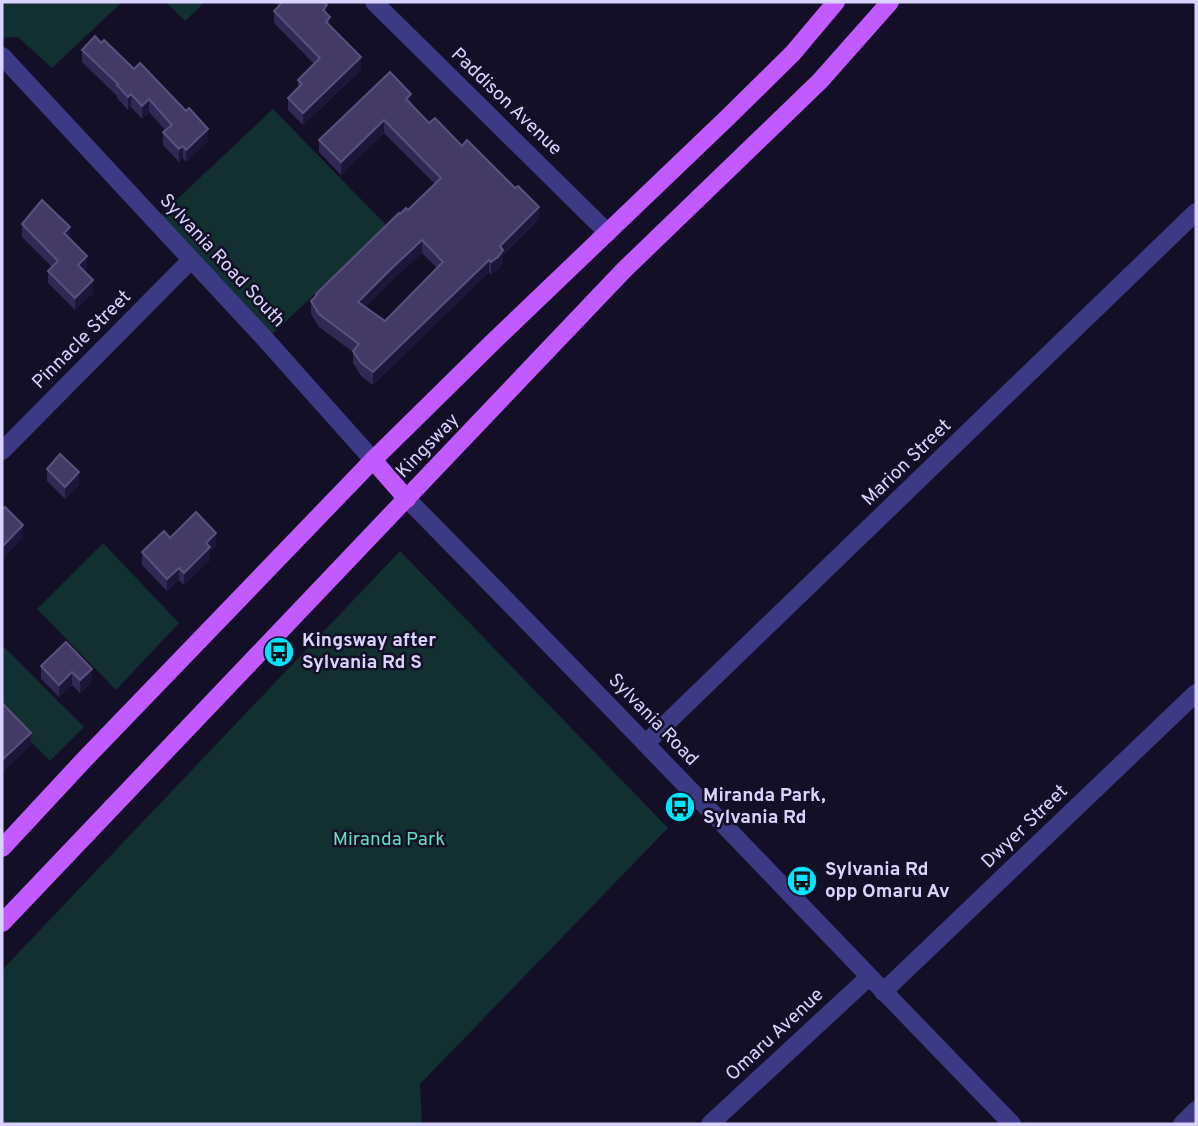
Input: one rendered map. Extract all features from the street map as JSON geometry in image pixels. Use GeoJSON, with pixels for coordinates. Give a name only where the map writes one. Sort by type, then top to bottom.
{"type":"FeatureCollection","features":[{"type":"Feature","properties":{"kind":"main road","name":"Kingsway"},"geometry":{"type":"LineString","coordinates":[[2,848],[373,460],[793,53],[836,2]]}},
{"type":"Feature","properties":{"kind":"main road","name":"Kingsway"},"geometry":{"type":"LineString","coordinates":[[2,923],[624,270],[820,81],[890,2]]}},
{"type":"Feature","properties":{"kind":"main road","name":"Sylvania Road South"},"geometry":{"type":"LineString","coordinates":[[373,460],[407,499]]}},
{"type":"Feature","properties":{"kind":"street","name":"Paddison Avenue"},"geometry":{"type":"LineString","coordinates":[[374,2],[608,233]]}},
{"type":"Feature","properties":{"kind":"street","name":"Sylvania Road South"},"geometry":{"type":"LineString","coordinates":[[2,56],[266,340],[373,460]]}},
{"type":"Feature","properties":{"kind":"street","name":"Marion Street"},"geometry":{"type":"LineString","coordinates":[[646,743],[1196,212]]}},
{"type":"Feature","properties":{"kind":"street","name":"Pinnacle Street"},"geometry":{"type":"LineString","coordinates":[[2,451],[191,260]]}},
{"type":"Feature","properties":{"kind":"street","name":"Sylvania Road"},"geometry":{"type":"LineString","coordinates":[[407,499],[1012,1124]]}},
{"type":"Feature","properties":{"kind":"street","name":"Dwyer Street"},"geometry":{"type":"LineString","coordinates":[[883,992],[1196,693]]}},
{"type":"Feature","properties":{"kind":"street","name":"Omaru Avenue"},"geometry":{"type":"LineString","coordinates":[[710,1124],[869,977]]}},
{"type":"Feature","properties":{"kind":"street"},"geometry":{"type":"LineString","coordinates":[[1182,1124],[1196,1110]]}},
{"type":"Feature","properties":{"kind":"green space"},"geometry":{"type":"Polygon","coordinates":[[[2,2],[122,2],[52,68],[18,37],[2,38],[2,2]]]}},
{"type":"Feature","properties":{"kind":"green space"},"geometry":{"type":"Polygon","coordinates":[[[166,2],[205,2],[185,21],[166,2]]]}},
{"type":"Feature","properties":{"kind":"green space"},"geometry":{"type":"Polygon","coordinates":[[[273,109],[387,226],[266,340],[155,220],[273,109]]]}},
{"type":"Feature","properties":{"kind":"green space"},"geometry":{"type":"Polygon","coordinates":[[[103,543],[179,623],[116,690],[37,609],[103,543]]]}},
{"type":"Feature","properties":{"kind":"green space","name":"Miranda Park"},"geometry":{"type":"Polygon","coordinates":[[[400,551],[668,828],[420,1084],[422,1124],[2,1124],[2,970],[400,551]]]}},
{"type":"Feature","properties":{"kind":"green space"},"geometry":{"type":"Polygon","coordinates":[[[2,645],[84,727],[50,761],[2,713],[2,645]]]}},
{"type":"Feature","properties":{"kind":"building"},"geometry":{"type":"Polygon","coordinates":[[[283,2],[324,2],[327,5],[323,10],[330,17],[326,22],[361,57],[303,113],[288,98],[302,84],[298,80],[320,58],[274,11],[283,2]]]}},
{"type":"Feature","properties":{"kind":"building"},"geometry":{"type":"Polygon","coordinates":[[[95,36],[101,43],[104,40],[134,69],[140,63],[186,111],[189,108],[208,129],[186,150],[183,146],[179,149],[163,132],[172,125],[149,99],[142,106],[131,94],[128,97],[82,50],[95,36]]]}},
{"type":"Feature","properties":{"kind":"building"},"geometry":{"type":"Polygon","coordinates":[[[390,72],[411,94],[406,99],[429,123],[435,118],[462,146],[467,140],[515,188],[518,186],[539,207],[500,246],[503,250],[498,257],[491,262],[489,260],[373,372],[361,363],[353,351],[359,344],[319,314],[311,301],[399,213],[406,208],[408,210],[441,178],[384,120],[341,162],[319,140],[390,72]],[[422,240],[358,302],[385,321],[443,262],[422,240]]]}},
{"type":"Feature","properties":{"kind":"building"},"geometry":{"type":"Polygon","coordinates":[[[42,200],[70,227],[64,233],[87,256],[78,265],[93,280],[75,298],[48,271],[58,261],[22,224],[42,200]]]}},
{"type":"Feature","properties":{"kind":"building"},"geometry":{"type":"Polygon","coordinates":[[[60,454],[79,472],[65,487],[47,469],[60,454]]]}},
{"type":"Feature","properties":{"kind":"building"},"geometry":{"type":"Polygon","coordinates":[[[5,507],[23,525],[2,547],[2,510],[5,507]]]}},
{"type":"Feature","properties":{"kind":"building"},"geometry":{"type":"Polygon","coordinates":[[[196,512],[216,533],[206,543],[210,547],[184,573],[179,568],[167,579],[142,552],[164,531],[170,538],[196,512]]]}},
{"type":"Feature","properties":{"kind":"building"},"geometry":{"type":"Polygon","coordinates":[[[66,642],[92,669],[80,680],[72,672],[59,685],[41,666],[66,642]]]}},
{"type":"Feature","properties":{"kind":"building"},"geometry":{"type":"Polygon","coordinates":[[[2,703],[31,733],[2,760],[2,703]]]}},
{"type":"Feature","properties":{"kind":"place","name":"Kingsway after Sylvania Rd S"},"geometry":{"type":"Point","coordinates":[279,652]}},
{"type":"Feature","properties":{"kind":"place","name":"Miranda Park, Sylvania Rd"},"geometry":{"type":"Point","coordinates":[680,807]}},
{"type":"Feature","properties":{"kind":"place","name":"Sylvania Rd opp Omaru Av"},"geometry":{"type":"Point","coordinates":[802,881]}}]}
